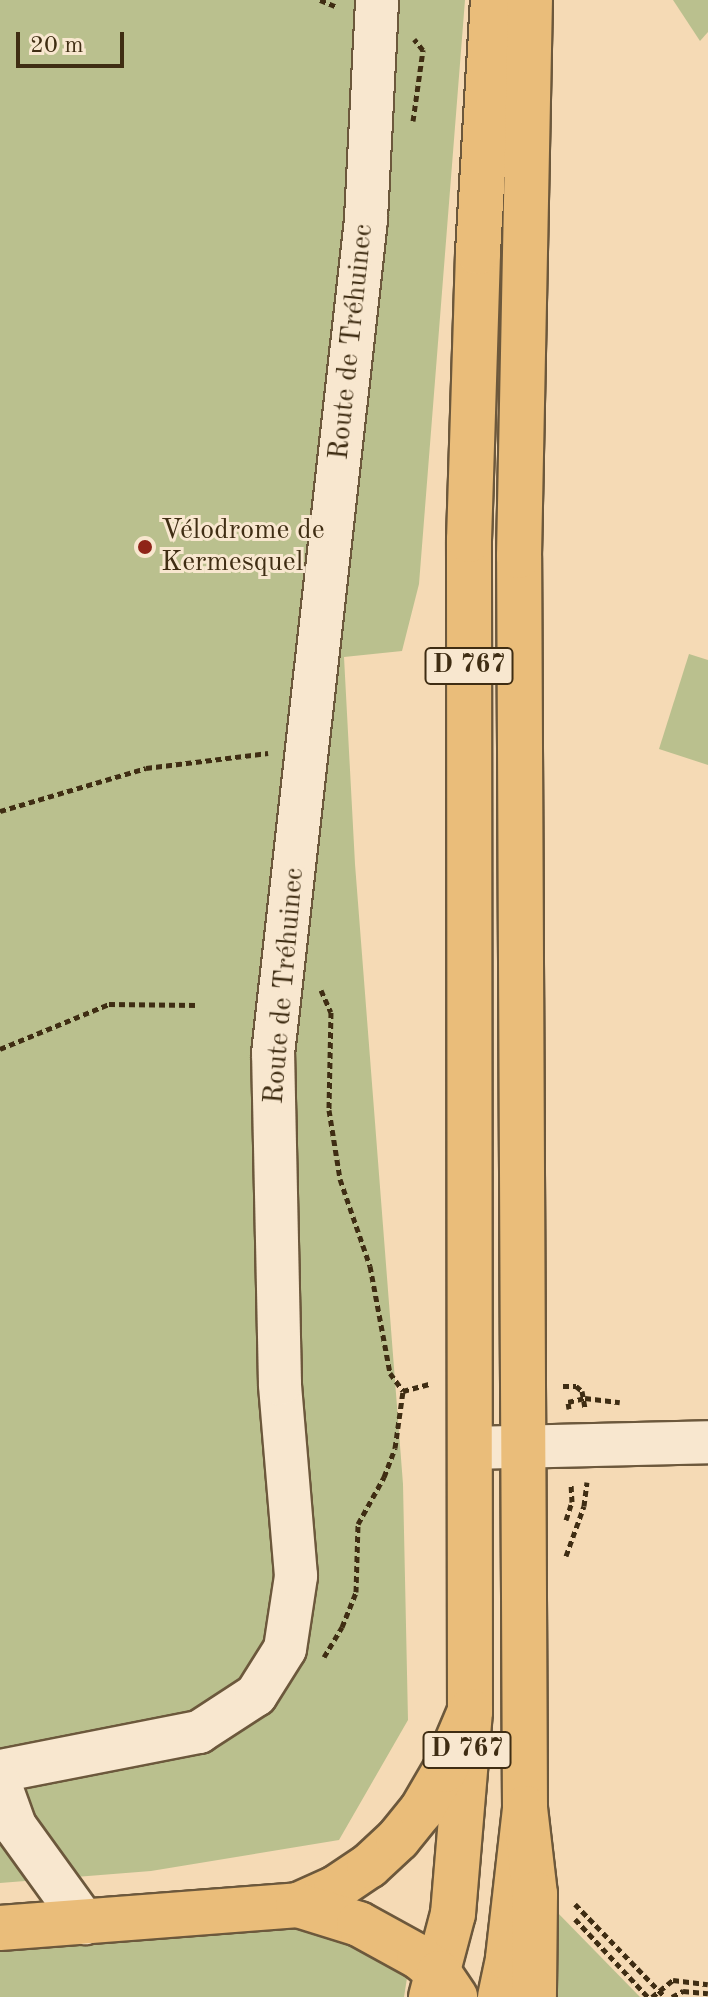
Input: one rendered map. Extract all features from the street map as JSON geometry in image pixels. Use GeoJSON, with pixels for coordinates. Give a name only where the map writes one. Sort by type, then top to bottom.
{"type":"FeatureCollection","features":[{"type":"Feature","properties":{"kind":"main road","name":"D 767"},"geometry":{"type":"LineString","coordinates":[[442,1989],[453,1914],[470,1711],[469,540],[478,252],[493,0]]}},
{"type":"Feature","properties":{"kind":"main road","name":"D 767"},"geometry":{"type":"LineString","coordinates":[[500,1997],[508,1958],[525,1808],[519,556],[530,0]]}},
{"type":"Feature","properties":{"kind":"main road"},"geometry":{"type":"LineString","coordinates":[[0,1928],[298,1905],[336,1888],[369,1866],[398,1839],[421,1811],[445,1770],[470,1711]]}},
{"type":"Feature","properties":{"kind":"main road"},"geometry":{"type":"LineString","coordinates":[[525,1808],[535,1894],[534,1997]]}},
{"type":"Feature","properties":{"kind":"main road"},"geometry":{"type":"LineString","coordinates":[[298,1905],[359,1924],[419,1957],[442,1989]]}},
{"type":"Feature","properties":{"kind":"street","name":"Route de Tréhuinec"},"geometry":{"type":"LineString","coordinates":[[0,1771],[199,1732],[256,1695],[285,1649],[296,1576],[280,1384],[273,1054],[366,219],[376,11]]}},
{"type":"Feature","properties":{"kind":"street"},"geometry":{"type":"LineString","coordinates":[[470,1448],[708,1442]]}},
{"type":"Feature","properties":{"kind":"street"},"geometry":{"type":"LineString","coordinates":[[0,1784],[15,1826],[85,1923]]}},
{"type":"Feature","properties":{"kind":"path"},"geometry":{"type":"LineString","coordinates":[[376,11],[405,26],[423,50],[412,129]]}},
{"type":"Feature","properties":{"kind":"path"},"geometry":{"type":"LineString","coordinates":[[0,811],[146,768],[274,752]]}},
{"type":"Feature","properties":{"kind":"path"},"geometry":{"type":"LineString","coordinates":[[285,1649],[319,1661],[329,1653],[342,1627],[356,1592],[358,1524],[384,1477],[395,1448],[403,1391],[390,1373],[370,1266],[340,1179],[329,1110],[331,1012],[319,987]]}},
{"type":"Feature","properties":{"kind":"path"},"geometry":{"type":"LineString","coordinates":[[0,1049],[109,1004],[198,1005]]}},
{"type":"Feature","properties":{"kind":"path"},"geometry":{"type":"LineString","coordinates":[[403,1391],[430,1384]]}},
{"type":"Feature","properties":{"kind":"path"},"geometry":{"type":"LineString","coordinates":[[548,1386],[576,1386],[585,1398],[572,1502],[563,1530]]}},
{"type":"Feature","properties":{"kind":"path"},"geometry":{"type":"LineString","coordinates":[[563,1563],[584,1506],[581,1446],[568,1402],[585,1398],[620,1402]]}},
{"type":"Feature","properties":{"kind":"path"},"geometry":{"type":"LineString","coordinates":[[572,1897],[665,1997]]}},
{"type":"Feature","properties":{"kind":"path"},"geometry":{"type":"LineString","coordinates":[[569,1912],[650,1997],[673,1980],[708,1984]]}},
{"type":"Feature","properties":{"kind":"path"},"geometry":{"type":"LineString","coordinates":[[672,1997],[683,1991],[708,1993]]}},
{"type":"Feature","properties":{"kind":"green space"},"geometry":{"type":"Polygon","coordinates":[[[0,0],[465,0],[419,584],[402,651],[344,657],[355,864],[403,1484],[408,1720],[339,1840],[151,1871],[0,1883],[0,0]]]}},
{"type":"Feature","properties":{"kind":"green space"},"geometry":{"type":"Polygon","coordinates":[[[673,0],[708,0],[708,32],[700,41],[673,0]]]}},
{"type":"Feature","properties":{"kind":"green space"},"geometry":{"type":"Polygon","coordinates":[[[689,654],[708,660],[708,765],[659,749],[689,654]]]}},
{"type":"Feature","properties":{"kind":"green space"},"geometry":{"type":"Polygon","coordinates":[[[554,1909],[640,1997],[553,1997],[554,1909]]]}},
{"type":"Feature","properties":{"kind":"green space"},"geometry":{"type":"Polygon","coordinates":[[[290,1926],[357,1933],[392,1953],[407,1978],[404,1997],[0,1997],[0,1942],[290,1926]]]}},
{"type":"Feature","properties":{"kind":"place","name":"Vélodrome de Kermesquel"},"geometry":{"type":"Point","coordinates":[145,547]}}]}
